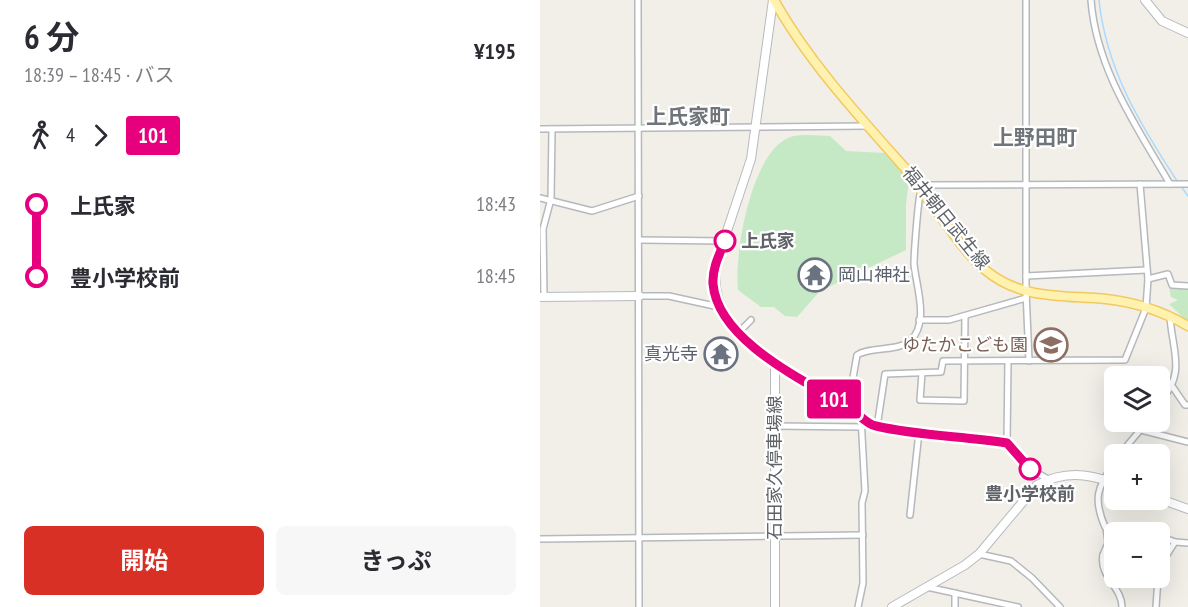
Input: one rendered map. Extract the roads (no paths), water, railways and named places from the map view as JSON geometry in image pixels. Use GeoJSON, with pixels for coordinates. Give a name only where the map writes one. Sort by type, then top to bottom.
{"type":"FeatureCollection","features":[{"type":"Feature","properties":{"kind":"main road","name":"福井朝日武生線"},"geometry":{"type":"LineString","coordinates":[[774,0],[799,40],[920,187],[982,268],[1026,294],[1106,299],[1146,308],[1188,326]]}},
{"type":"Feature","properties":{"kind":"main road"},"geometry":{"type":"LineString","coordinates":[[774,0],[751,159],[716,264],[713,282],[719,307],[739,332],[775,365]]}},
{"type":"Feature","properties":{"kind":"main road"},"geometry":{"type":"LineString","coordinates":[[1145,0],[1162,21],[1188,33]]}},
{"type":"Feature","properties":{"kind":"main road"},"geometry":{"type":"LineString","coordinates":[[542,297],[639,296]]}},
{"type":"Feature","properties":{"kind":"main road","name":"石田家久停車場線"},"geometry":{"type":"LineString","coordinates":[[775,365],[775,607]]}},
{"type":"Feature","properties":{"kind":"main road"},"geometry":{"type":"LineString","coordinates":[[892,607],[966,565],[979,554],[1027,494],[1048,479],[1074,473],[1103,479]]}},
{"type":"Feature","properties":{"kind":"main road"},"geometry":{"type":"LineString","coordinates":[[1170,503],[1188,509]]}},
{"type":"Feature","properties":{"kind":"street"},"geometry":{"type":"LineString","coordinates":[[638,0],[639,607]]}},
{"type":"Feature","properties":{"kind":"street"},"geometry":{"type":"LineString","coordinates":[[1026,0],[1026,294],[1029,361]]}},
{"type":"Feature","properties":{"kind":"street"},"geometry":{"type":"LineString","coordinates":[[1091,0],[1093,30],[1101,45],[1118,96],[1172,184]]}},
{"type":"Feature","properties":{"kind":"street"},"geometry":{"type":"LineString","coordinates":[[540,129],[868,126]]}},
{"type":"Feature","properties":{"kind":"street"},"geometry":{"type":"LineString","coordinates":[[542,297],[542,240],[545,216],[551,199],[552,129]]}},
{"type":"Feature","properties":{"kind":"street"},"geometry":{"type":"LineString","coordinates":[[877,427],[885,374],[941,372],[943,361],[1125,360],[1146,308],[1148,279],[1140,184]]}},
{"type":"Feature","properties":{"kind":"street"},"geometry":{"type":"LineString","coordinates":[[848,406],[856,355],[909,342],[914,336],[919,320],[920,295],[914,263],[920,187],[1187,184]]}},
{"type":"Feature","properties":{"kind":"street"},"geometry":{"type":"LineString","coordinates":[[540,198],[592,211],[639,196]]}},
{"type":"Feature","properties":{"kind":"street"},"geometry":{"type":"LineString","coordinates":[[640,240],[725,241]]}},
{"type":"Feature","properties":{"kind":"street"},"geometry":{"type":"LineString","coordinates":[[1026,276],[1146,270]]}},
{"type":"Feature","properties":{"kind":"street"},"geometry":{"type":"LineString","coordinates":[[1148,279],[1168,274],[1172,285],[1188,286]]}},
{"type":"Feature","properties":{"kind":"street"},"geometry":{"type":"LineString","coordinates":[[919,320],[949,320],[1026,294]]}},
{"type":"Feature","properties":{"kind":"street"},"geometry":{"type":"LineString","coordinates":[[639,296],[669,296],[719,307]]}},
{"type":"Feature","properties":{"kind":"street"},"geometry":{"type":"LineString","coordinates":[[922,372],[920,400],[964,401],[965,316]]}},
{"type":"Feature","properties":{"kind":"street"},"geometry":{"type":"LineString","coordinates":[[1170,318],[1177,367],[1170,389]]}},
{"type":"Feature","properties":{"kind":"street"},"geometry":{"type":"LineString","coordinates":[[739,332],[752,320]]}},
{"type":"Feature","properties":{"kind":"street"},"geometry":{"type":"LineString","coordinates":[[1007,443],[1008,361]]}},
{"type":"Feature","properties":{"kind":"street"},"geometry":{"type":"LineString","coordinates":[[775,365],[817,392],[848,406],[877,427],[1007,443],[1030,469],[1048,479]]}},
{"type":"Feature","properties":{"kind":"street"},"geometry":{"type":"LineString","coordinates":[[1172,386],[1185,405],[1188,405]]}},
{"type":"Feature","properties":{"kind":"street"},"geometry":{"type":"LineString","coordinates":[[858,607],[864,583],[862,503],[865,491],[861,417]]}},
{"type":"Feature","properties":{"kind":"street"},"geometry":{"type":"LineString","coordinates":[[774,426],[862,427]]}},
{"type":"Feature","properties":{"kind":"street"},"geometry":{"type":"LineString","coordinates":[[910,515],[920,432]]}},
{"type":"Feature","properties":{"kind":"street"},"geometry":{"type":"LineString","coordinates":[[1129,444],[1139,432]]}},
{"type":"Feature","properties":{"kind":"street"},"geometry":{"type":"LineString","coordinates":[[1149,432],[1188,442]]}},
{"type":"Feature","properties":{"kind":"street"},"geometry":{"type":"LineString","coordinates":[[1103,479],[1097,502],[1104,522]]}},
{"type":"Feature","properties":{"kind":"street"},"geometry":{"type":"LineString","coordinates":[[540,539],[863,535]]}},
{"type":"Feature","properties":{"kind":"street"},"geometry":{"type":"LineString","coordinates":[[1170,540],[1188,543]]}},
{"type":"Feature","properties":{"kind":"street"},"geometry":{"type":"LineString","coordinates":[[1170,549],[1174,542]]}},
{"type":"Feature","properties":{"kind":"street"},"geometry":{"type":"LineString","coordinates":[[979,554],[1011,561],[1032,578],[1060,607]]}},
{"type":"Feature","properties":{"kind":"street"},"geometry":{"type":"LineString","coordinates":[[1103,555],[1102,562],[1108,581],[1120,594],[1122,607]]}},
{"type":"Feature","properties":{"kind":"street"},"geometry":{"type":"LineString","coordinates":[[927,587],[1018,607]]}},
{"type":"Feature","properties":{"kind":"street"},"geometry":{"type":"LineString","coordinates":[[1156,607],[1157,588]]}},
{"type":"Feature","properties":{"kind":"street"},"geometry":{"type":"LineString","coordinates":[[955,593],[955,607]]}},
{"type":"Feature","properties":{"kind":"waterway"},"geometry":{"type":"LineString","coordinates":[[1099,0],[1103,25],[1117,73],[1138,117],[1177,181]]}},
{"type":"Feature","properties":{"kind":"waterway"},"geometry":{"type":"LineString","coordinates":[[1180,185],[1188,196]]}},
{"type":"Feature","properties":{"kind":"place","name":"上氏家"},"geometry":{"type":"Point","coordinates":[725,241]}},
{"type":"Feature","properties":{"kind":"place","name":"岡山神社"},"geometry":{"type":"Point","coordinates":[815,275]}},
{"type":"Feature","properties":{"kind":"place","name":"ゆたかこども園"},"geometry":{"type":"Point","coordinates":[1051,345]}},
{"type":"Feature","properties":{"kind":"place","name":"真光寺"},"geometry":{"type":"Point","coordinates":[721,354]}},
{"type":"Feature","properties":{"kind":"place","name":"豊小学校前"},"geometry":{"type":"Point","coordinates":[1030,469]}},
{"type":"Feature","properties":{"kind":"district","name":"上氏家町"},"geometry":{"type":"Point","coordinates":[688,117]}},
{"type":"Feature","properties":{"kind":"district","name":"上野田町"},"geometry":{"type":"Point","coordinates":[1035,138]}}]}
